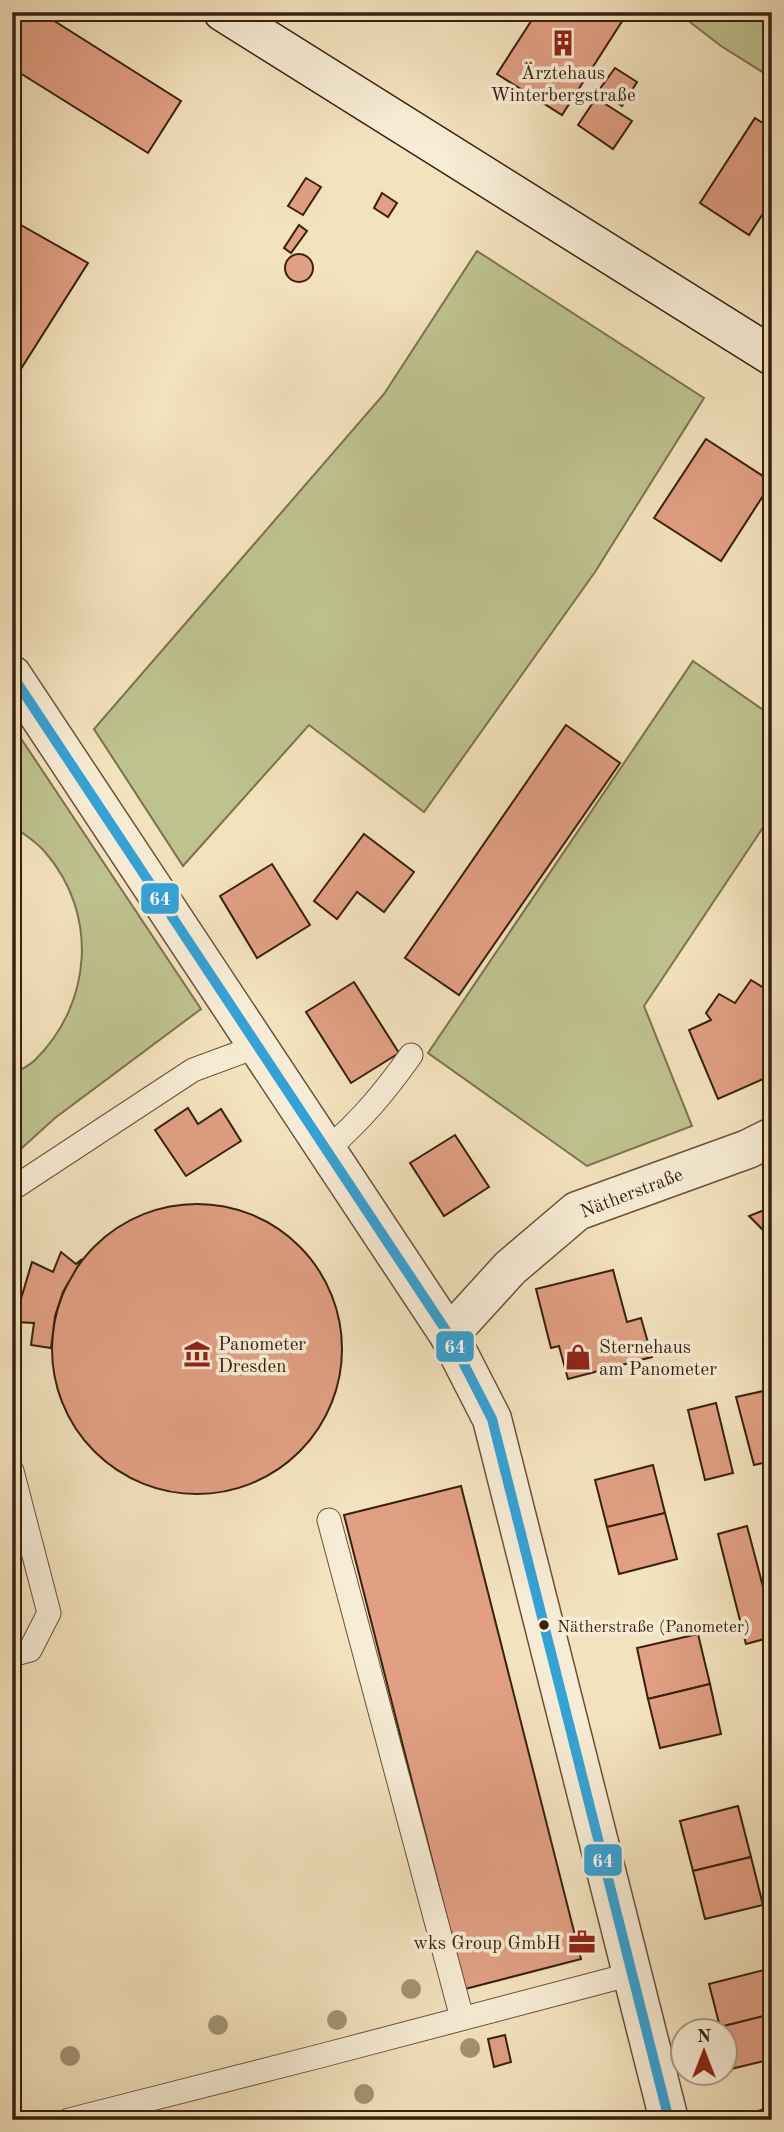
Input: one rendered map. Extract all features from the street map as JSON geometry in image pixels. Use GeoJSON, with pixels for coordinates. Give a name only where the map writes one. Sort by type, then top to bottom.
{"type":"FeatureCollection","features":[{"type":"Feature","properties":{"kind":"street"},"geometry":{"type":"LineString","coordinates":[[223,12],[772,356]]}},
{"type":"Feature","properties":{"kind":"street"},"geometry":{"type":"LineString","coordinates":[[12,675],[449,1335],[492,1419],[669,2120]]}},
{"type":"Feature","properties":{"kind":"street","name":"Nätherstraße"},"geometry":{"type":"LineString","coordinates":[[449,1335],[510,1268],[578,1211],[748,1149],[772,1137]]}},
{"type":"Feature","properties":{"kind":"lane"},"geometry":{"type":"LineString","coordinates":[[12,1189],[193,1070],[258,1046]]}},
{"type":"Feature","properties":{"kind":"lane"},"geometry":{"type":"LineString","coordinates":[[327,1150],[358,1123],[411,1055]]}},
{"type":"Feature","properties":{"kind":"lane"},"geometry":{"type":"LineString","coordinates":[[12,1471],[49,1614],[30,1650],[12,1655]]}},
{"type":"Feature","properties":{"kind":"lane"},"geometry":{"type":"LineString","coordinates":[[329,1520],[462,2018]]}},
{"type":"Feature","properties":{"kind":"lane"},"geometry":{"type":"LineString","coordinates":[[69,2120],[632,1974]]}},
{"type":"Feature","properties":{"kind":"green space"},"geometry":{"type":"Polygon","coordinates":[[[677,12],[772,12],[772,78],[721,46],[677,12]]]}},
{"type":"Feature","properties":{"kind":"green space"},"geometry":{"type":"Polygon","coordinates":[[[477,251],[704,398],[595,572],[424,812],[309,725],[183,866],[94,729],[384,394],[477,251]]]}},
{"type":"Feature","properties":{"kind":"green space"},"geometry":{"type":"Polygon","coordinates":[[[693,661],[772,716],[772,814],[644,1006],[692,1126],[587,1166],[428,1053],[693,661]]]}},
{"type":"Feature","properties":{"kind":"green space"},"geometry":{"type":"Polygon","coordinates":[[[12,725],[201,1009],[55,1118],[12,1157],[12,1075],[33,1062],[54,1038],[68,1013],[82,958],[81,930],[74,903],[62,876],[42,848],[12,825],[12,725]]]}},
{"type":"Feature","properties":{"kind":"building"},"geometry":{"type":"Polygon","coordinates":[[[12,12],[40,12],[181,101],[148,153],[12,68],[12,12]]]}},
{"type":"Feature","properties":{"kind":"building","name":"Ärztehaus Winterbergstraße"},"geometry":{"type":"Polygon","coordinates":[[[537,12],[628,12],[562,115],[497,74],[537,12]]]}},
{"type":"Feature","properties":{"kind":"building"},"geometry":{"type":"Polygon","coordinates":[[[615,68],[637,82],[622,106],[599,90],[615,68]]]}},
{"type":"Feature","properties":{"kind":"building"},"geometry":{"type":"Polygon","coordinates":[[[596,98],[632,121],[613,149],[578,125],[596,98]]]}},
{"type":"Feature","properties":{"kind":"building"},"geometry":{"type":"Polygon","coordinates":[[[755,118],[772,129],[772,200],[749,235],[700,203],[755,118]]]}},
{"type":"Feature","properties":{"kind":"building"},"geometry":{"type":"Polygon","coordinates":[[[306,178],[321,187],[303,215],[288,206],[306,178]]]}},
{"type":"Feature","properties":{"kind":"building"},"geometry":{"type":"Polygon","coordinates":[[[382,193],[397,203],[388,217],[374,208],[382,193]]]}},
{"type":"Feature","properties":{"kind":"building"},"geometry":{"type":"Polygon","coordinates":[[[12,220],[88,263],[12,383],[12,220]]]}},
{"type":"Feature","properties":{"kind":"building"},"geometry":{"type":"Polygon","coordinates":[[[299,225],[307,231],[291,253],[284,248],[299,225]]]}},
{"type":"Feature","properties":{"kind":"building"},"geometry":{"type":"Polygon","coordinates":[[[299,254],[309,258],[313,268],[309,278],[299,282],[289,278],[285,268],[289,258],[299,254]]]}},
{"type":"Feature","properties":{"kind":"building"},"geometry":{"type":"Polygon","coordinates":[[[706,439],[772,482],[721,561],[654,518],[706,439]]]}},
{"type":"Feature","properties":{"kind":"building"},"geometry":{"type":"Polygon","coordinates":[[[566,725],[620,763],[459,995],[405,958],[566,725]]]}},
{"type":"Feature","properties":{"kind":"building"},"geometry":{"type":"Polygon","coordinates":[[[364,834],[414,872],[384,912],[357,892],[337,919],[314,901],[364,834]]]}},
{"type":"Feature","properties":{"kind":"building"},"geometry":{"type":"Polygon","coordinates":[[[272,864],[310,925],[257,958],[220,896],[272,864]]]}},
{"type":"Feature","properties":{"kind":"building"},"geometry":{"type":"Polygon","coordinates":[[[751,980],[772,993],[772,1075],[718,1099],[689,1030],[711,1020],[706,1013],[719,994],[735,1003],[751,980]]]}},
{"type":"Feature","properties":{"kind":"building"},"geometry":{"type":"Polygon","coordinates":[[[354,982],[399,1053],[351,1083],[306,1012],[354,982]]]}},
{"type":"Feature","properties":{"kind":"building"},"geometry":{"type":"Polygon","coordinates":[[[188,1108],[198,1124],[221,1109],[241,1141],[186,1176],[155,1130],[188,1108]]]}},
{"type":"Feature","properties":{"kind":"building"},"geometry":{"type":"Polygon","coordinates":[[[455,1135],[489,1187],[444,1216],[410,1163],[455,1135]]]}},
{"type":"Feature","properties":{"kind":"building","name":"Panometer Dresden"},"geometry":{"type":"Polygon","coordinates":[[[197,1204],[239,1210],[265,1221],[289,1237],[309,1257],[325,1281],[336,1307],[342,1349],[336,1391],[325,1417],[309,1441],[289,1461],[265,1477],[239,1488],[197,1494],[155,1488],[129,1477],[105,1461],[85,1441],[69,1417],[58,1391],[52,1349],[58,1307],[69,1281],[85,1257],[105,1237],[129,1221],[155,1210],[197,1204]]]}},
{"type":"Feature","properties":{"kind":"building"},"geometry":{"type":"Polygon","coordinates":[[[772,1207],[772,1239],[749,1216],[772,1207]]]}},
{"type":"Feature","properties":{"kind":"building"},"geometry":{"type":"Polygon","coordinates":[[[61,1252],[76,1264],[82,1259],[63,1292],[55,1316],[51,1348],[31,1345],[34,1323],[14,1322],[32,1262],[53,1272],[61,1252]]]}},
{"type":"Feature","properties":{"kind":"building"},"geometry":{"type":"Polygon","coordinates":[[[613,1270],[627,1322],[641,1318],[652,1357],[568,1379],[559,1346],[551,1348],[536,1289],[613,1270]]]}},
{"type":"Feature","properties":{"kind":"building"},"geometry":{"type":"Polygon","coordinates":[[[768,1390],[772,1395],[772,1461],[754,1465],[736,1397],[768,1390]]]}},
{"type":"Feature","properties":{"kind":"building"},"geometry":{"type":"Polygon","coordinates":[[[716,1403],[733,1473],[705,1480],[688,1410],[716,1403]]]}},
{"type":"Feature","properties":{"kind":"building"},"geometry":{"type":"Polygon","coordinates":[[[653,1465],[665,1513],[607,1527],[595,1480],[653,1465]]]}},
{"type":"Feature","properties":{"kind":"building"},"geometry":{"type":"Polygon","coordinates":[[[461,1486],[581,1959],[465,1989],[344,1515],[461,1486]]]}},
{"type":"Feature","properties":{"kind":"building"},"geometry":{"type":"Polygon","coordinates":[[[665,1513],[677,1559],[619,1574],[607,1527],[665,1513]]]}},
{"type":"Feature","properties":{"kind":"building"},"geometry":{"type":"Polygon","coordinates":[[[747,1526],[772,1621],[772,1637],[746,1644],[718,1534],[747,1526]]]}},
{"type":"Feature","properties":{"kind":"building"},"geometry":{"type":"Polygon","coordinates":[[[698,1634],[710,1684],[648,1699],[637,1648],[698,1634]]]}},
{"type":"Feature","properties":{"kind":"building"},"geometry":{"type":"Polygon","coordinates":[[[710,1684],[721,1734],[660,1748],[648,1699],[710,1684]]]}},
{"type":"Feature","properties":{"kind":"building"},"geometry":{"type":"Polygon","coordinates":[[[772,1703],[772,1736],[764,1705],[772,1703]]]}},
{"type":"Feature","properties":{"kind":"building"},"geometry":{"type":"Polygon","coordinates":[[[738,1806],[751,1857],[693,1871],[680,1821],[738,1806]]]}},
{"type":"Feature","properties":{"kind":"building"},"geometry":{"type":"Polygon","coordinates":[[[751,1857],[763,1905],[705,1919],[693,1871],[751,1857]]]}},
{"type":"Feature","properties":{"kind":"building"},"geometry":{"type":"Polygon","coordinates":[[[772,1968],[772,2014],[738,2022],[738,2016],[717,2016],[709,1984],[772,1968]]]}},
{"type":"Feature","properties":{"kind":"building"},"geometry":{"type":"Polygon","coordinates":[[[772,2014],[772,2059],[738,2067],[738,2022],[772,2014]]]}},
{"type":"Feature","properties":{"kind":"building"},"geometry":{"type":"Polygon","coordinates":[[[505,2035],[511,2062],[494,2067],[488,2039],[505,2035]]]}},
{"type":"Feature","properties":{"kind":"building"},"geometry":{"type":"Polygon","coordinates":[[[772,2107],[772,2120],[746,2120],[744,2115],[772,2107]]]}},
{"type":"Feature","properties":{"kind":"transit line","name":"64"},"geometry":{"type":"LineString","coordinates":[[12,675],[449,1335],[492,1419],[669,2120]]}},
{"type":"Feature","properties":{"kind":"place","name":"Ärztehaus Winterbergstraße"},"geometry":{"type":"Point","coordinates":[563,43]}},
{"type":"Feature","properties":{"kind":"place","name":"Panometer Dresden"},"geometry":{"type":"Point","coordinates":[197,1354]}},
{"type":"Feature","properties":{"kind":"place","name":"Sternehaus am Panometer"},"geometry":{"type":"Point","coordinates":[578,1357]}},
{"type":"Feature","properties":{"kind":"place","name":"Nätherstraße (Panometer)"},"geometry":{"type":"Point","coordinates":[544,1625]}},
{"type":"Feature","properties":{"kind":"place","name":"wks Group GmbH"},"geometry":{"type":"Point","coordinates":[582,1942]}}]}
